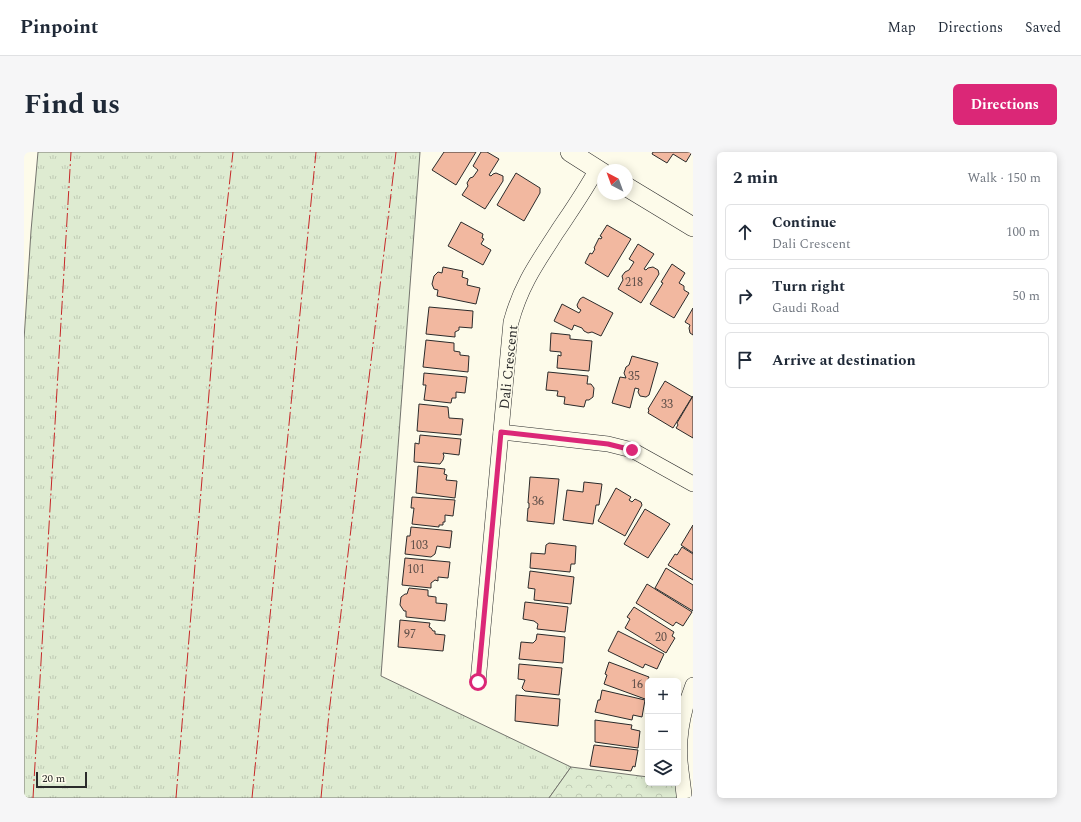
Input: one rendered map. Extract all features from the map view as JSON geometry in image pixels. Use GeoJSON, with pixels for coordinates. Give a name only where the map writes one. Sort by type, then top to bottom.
{"type":"FeatureCollection","features":[{"type":"Feature","properties":{"kind":"street"},"geometry":{"type":"LineString","coordinates":[[570,152],[597,169]]}},
{"type":"Feature","properties":{"kind":"street","name":"Dali Crescent"},"geometry":{"type":"LineString","coordinates":[[478,682],[511,322],[516,303],[529,275],[583,193],[597,175]]}},
{"type":"Feature","properties":{"kind":"street"},"geometry":{"type":"LineString","coordinates":[[633,191],[693,227]]}},
{"type":"Feature","properties":{"kind":"street"},"geometry":{"type":"LineString","coordinates":[[501,432],[608,444],[632,450],[693,484]]}},
{"type":"Feature","properties":{"kind":"street"},"geometry":{"type":"LineString","coordinates":[[684,795],[680,755],[681,726],[683,712],[693,685]]}},
{"type":"Feature","properties":{"kind":"green space"},"geometry":{"type":"Polygon","coordinates":[[[38,152],[420,152],[381,676],[571,767],[549,798],[24,798],[24,340],[38,152]]]}},
{"type":"Feature","properties":{"kind":"green space"},"geometry":{"type":"Polygon","coordinates":[[[571,767],[645,777],[645,786],[680,786],[693,798],[549,798],[571,767]]]}},
{"type":"Feature","properties":{"kind":"building"},"geometry":{"type":"Polygon","coordinates":[[[444,152],[476,152],[456,185],[432,170],[444,152]]]}},
{"type":"Feature","properties":{"kind":"building"},"geometry":{"type":"Polygon","coordinates":[[[481,152],[487,152],[499,159],[489,175],[491,176],[496,173],[503,176],[503,181],[485,209],[462,195],[468,186],[467,183],[470,178],[473,177],[478,170],[473,166],[481,152]]]}},
{"type":"Feature","properties":{"kind":"building"},"geometry":{"type":"Polygon","coordinates":[[[653,152],[692,152],[686,162],[673,154],[667,163],[652,154],[653,152]]]}},
{"type":"Feature","properties":{"kind":"building"},"geometry":{"type":"Polygon","coordinates":[[[516,173],[540,188],[540,193],[524,221],[497,205],[516,173]]]}},
{"type":"Feature","properties":{"kind":"building"},"geometry":{"type":"Polygon","coordinates":[[[461,222],[483,234],[482,238],[484,239],[481,244],[491,250],[483,265],[448,246],[461,222]]]}},
{"type":"Feature","properties":{"kind":"building"},"geometry":{"type":"Polygon","coordinates":[[[607,225],[631,239],[608,277],[585,263],[590,253],[592,254],[595,249],[594,248],[599,238],[601,239],[602,237],[600,236],[607,225]]]}},
{"type":"Feature","properties":{"kind":"building"},"geometry":{"type":"Polygon","coordinates":[[[638,244],[654,254],[644,269],[646,270],[653,267],[658,270],[659,274],[641,303],[618,289],[623,280],[622,276],[629,270],[634,262],[629,259],[638,244]]]}},
{"type":"Feature","properties":{"kind":"building"},"geometry":{"type":"Polygon","coordinates":[[[672,264],[685,273],[679,283],[684,286],[684,290],[689,293],[674,318],[650,304],[663,283],[661,282],[672,264]]]}},
{"type":"Feature","properties":{"kind":"building"},"geometry":{"type":"Polygon","coordinates":[[[443,267],[463,271],[462,277],[468,279],[467,285],[480,288],[476,304],[437,296],[438,290],[434,289],[432,284],[434,276],[438,272],[442,273],[443,267]]]}},
{"type":"Feature","properties":{"kind":"building"},"geometry":{"type":"Polygon","coordinates":[[[583,297],[613,313],[601,336],[592,332],[588,333],[582,328],[574,325],[572,330],[554,321],[562,304],[579,313],[581,310],[577,305],[583,297]]]}},
{"type":"Feature","properties":{"kind":"building"},"geometry":{"type":"Polygon","coordinates":[[[429,307],[473,311],[472,328],[459,327],[459,330],[455,332],[455,337],[426,334],[429,307]]]}},
{"type":"Feature","properties":{"kind":"building"},"geometry":{"type":"Polygon","coordinates":[[[693,308],[693,335],[690,333],[690,325],[685,322],[693,308]]]}},
{"type":"Feature","properties":{"kind":"building"},"geometry":{"type":"Polygon","coordinates":[[[551,333],[570,335],[570,339],[592,341],[589,371],[557,368],[558,355],[561,356],[561,352],[550,351],[551,333]]]}},
{"type":"Feature","properties":{"kind":"building"},"geometry":{"type":"Polygon","coordinates":[[[426,340],[454,343],[454,351],[460,352],[460,355],[469,356],[468,372],[423,367],[426,340]]]}},
{"type":"Feature","properties":{"kind":"building"},"geometry":{"type":"Polygon","coordinates":[[[632,356],[658,363],[649,395],[646,397],[640,396],[638,392],[639,389],[635,388],[630,408],[612,403],[620,377],[626,378],[624,373],[632,356]]]}},
{"type":"Feature","properties":{"kind":"building"},"geometry":{"type":"Polygon","coordinates":[[[548,372],[588,376],[587,384],[591,384],[594,388],[593,397],[586,400],[584,407],[564,404],[565,397],[557,396],[558,391],[546,390],[548,372]]]}},
{"type":"Feature","properties":{"kind":"building"},"geometry":{"type":"Polygon","coordinates":[[[424,373],[467,377],[465,393],[456,392],[456,398],[452,398],[451,403],[424,400],[426,385],[423,385],[424,373]]]}},
{"type":"Feature","properties":{"kind":"building"},"geometry":{"type":"Polygon","coordinates":[[[665,381],[692,397],[673,428],[648,413],[648,409],[665,381]]]}},
{"type":"Feature","properties":{"kind":"building"},"geometry":{"type":"Polygon","coordinates":[[[693,396],[693,438],[676,428],[678,425],[677,423],[693,396]]]}},
{"type":"Feature","properties":{"kind":"building"},"geometry":{"type":"Polygon","coordinates":[[[419,404],[448,407],[449,418],[463,419],[461,435],[417,431],[419,404]]]}},
{"type":"Feature","properties":{"kind":"building"},"geometry":{"type":"Polygon","coordinates":[[[420,435],[461,439],[459,455],[443,453],[443,460],[440,464],[414,462],[415,443],[419,444],[420,435]]]}},
{"type":"Feature","properties":{"kind":"building"},"geometry":{"type":"Polygon","coordinates":[[[418,466],[445,469],[444,474],[447,475],[446,480],[457,481],[455,498],[416,493],[418,466]]]}},
{"type":"Feature","properties":{"kind":"building"},"geometry":{"type":"Polygon","coordinates":[[[530,477],[559,479],[554,524],[527,521],[530,477]]]}},
{"type":"Feature","properties":{"kind":"building"},"geometry":{"type":"Polygon","coordinates":[[[584,482],[602,484],[599,505],[596,505],[593,524],[563,520],[567,490],[583,492],[584,482]]]}},
{"type":"Feature","properties":{"kind":"building"},"geometry":{"type":"Polygon","coordinates":[[[616,488],[631,497],[629,500],[632,502],[635,499],[641,502],[642,505],[625,536],[598,521],[616,488]]]}},
{"type":"Feature","properties":{"kind":"building"},"geometry":{"type":"Polygon","coordinates":[[[412,497],[455,500],[453,516],[445,515],[445,522],[443,522],[443,525],[439,525],[439,527],[412,524],[414,508],[411,508],[412,497]]]}},
{"type":"Feature","properties":{"kind":"building"},"geometry":{"type":"Polygon","coordinates":[[[645,509],[670,524],[648,558],[624,544],[645,509]]]}},
{"type":"Feature","properties":{"kind":"building"},"geometry":{"type":"Polygon","coordinates":[[[693,525],[693,553],[681,545],[693,525]]]}},
{"type":"Feature","properties":{"kind":"building"},"geometry":{"type":"Polygon","coordinates":[[[411,527],[452,531],[450,548],[437,546],[435,554],[431,557],[405,554],[407,536],[410,536],[411,527]]]}},
{"type":"Feature","properties":{"kind":"building"},"geometry":{"type":"Polygon","coordinates":[[[549,543],[576,546],[575,564],[571,564],[570,572],[530,568],[531,553],[545,554],[546,545],[549,543]]]}},
{"type":"Feature","properties":{"kind":"building"},"geometry":{"type":"Polygon","coordinates":[[[682,547],[693,554],[693,580],[668,565],[675,554],[677,555],[682,547]]]}},
{"type":"Feature","properties":{"kind":"building"},"geometry":{"type":"Polygon","coordinates":[[[405,558],[450,562],[448,578],[438,577],[438,581],[435,580],[431,583],[431,588],[402,585],[405,558]]]}},
{"type":"Feature","properties":{"kind":"building"},"geometry":{"type":"Polygon","coordinates":[[[666,568],[693,585],[693,611],[655,588],[666,568]]]}},
{"type":"Feature","properties":{"kind":"building"},"geometry":{"type":"Polygon","coordinates":[[[530,571],[574,577],[571,604],[534,600],[535,589],[528,588],[530,571]]]}},
{"type":"Feature","properties":{"kind":"building"},"geometry":{"type":"Polygon","coordinates":[[[647,584],[692,612],[683,626],[676,622],[673,626],[636,603],[647,584]]]}},
{"type":"Feature","properties":{"kind":"building"},"geometry":{"type":"Polygon","coordinates":[[[409,588],[428,590],[428,596],[436,597],[436,603],[447,604],[445,621],[406,617],[406,611],[404,611],[400,605],[401,597],[407,594],[409,588]]]}},
{"type":"Feature","properties":{"kind":"building"},"geometry":{"type":"Polygon","coordinates":[[[525,602],[568,607],[565,632],[537,629],[538,624],[534,621],[523,619],[525,602]]]}},
{"type":"Feature","properties":{"kind":"building"},"geometry":{"type":"Polygon","coordinates":[[[634,607],[674,632],[672,636],[675,638],[666,653],[625,628],[630,619],[627,617],[634,607]]]}},
{"type":"Feature","properties":{"kind":"building"},"geometry":{"type":"Polygon","coordinates":[[[400,620],[430,623],[429,627],[435,631],[435,634],[445,635],[443,651],[398,647],[400,620]]]}},
{"type":"Feature","properties":{"kind":"building"},"geometry":{"type":"Polygon","coordinates":[[[618,631],[664,654],[657,669],[645,664],[643,668],[608,651],[618,631]]]}},
{"type":"Feature","properties":{"kind":"building"},"geometry":{"type":"Polygon","coordinates":[[[537,634],[565,637],[563,663],[519,659],[521,642],[533,643],[536,640],[537,634]]]}},
{"type":"Feature","properties":{"kind":"building"},"geometry":{"type":"Polygon","coordinates":[[[609,662],[649,677],[645,678],[645,699],[604,684],[607,675],[605,674],[609,662]]]}},
{"type":"Feature","properties":{"kind":"building"},"geometry":{"type":"Polygon","coordinates":[[[519,664],[562,668],[559,695],[525,691],[522,688],[525,680],[518,679],[519,664]]]}},
{"type":"Feature","properties":{"kind":"building"},"geometry":{"type":"Polygon","coordinates":[[[602,690],[645,700],[642,717],[633,715],[632,720],[595,712],[598,700],[600,700],[602,690]]]}},
{"type":"Feature","properties":{"kind":"building"},"geometry":{"type":"Polygon","coordinates":[[[516,695],[560,699],[558,726],[515,721],[516,695]]]}},
{"type":"Feature","properties":{"kind":"building"},"geometry":{"type":"Polygon","coordinates":[[[595,720],[632,725],[631,729],[640,731],[638,748],[595,742],[595,720]]]}},
{"type":"Feature","properties":{"kind":"building"},"geometry":{"type":"Polygon","coordinates":[[[594,745],[638,750],[635,767],[633,766],[631,771],[590,766],[594,745]]]}},
{"type":"Feature","properties":{"kind":"power"},"geometry":{"type":"LineString","coordinates":[[33,798],[71,152]]}},
{"type":"Feature","properties":{"kind":"power"},"geometry":{"type":"LineString","coordinates":[[176,798],[217,295],[233,152]]}},
{"type":"Feature","properties":{"kind":"power"},"geometry":{"type":"LineString","coordinates":[[252,798],[316,152]]}},
{"type":"Feature","properties":{"kind":"power"},"geometry":{"type":"LineString","coordinates":[[321,798],[329,713],[396,152]]}},
{"type":"Feature","properties":{"kind":"route"},"geometry":{"type":"LineString","coordinates":[[478,682],[501,432],[608,444],[632,450]]}}]}
